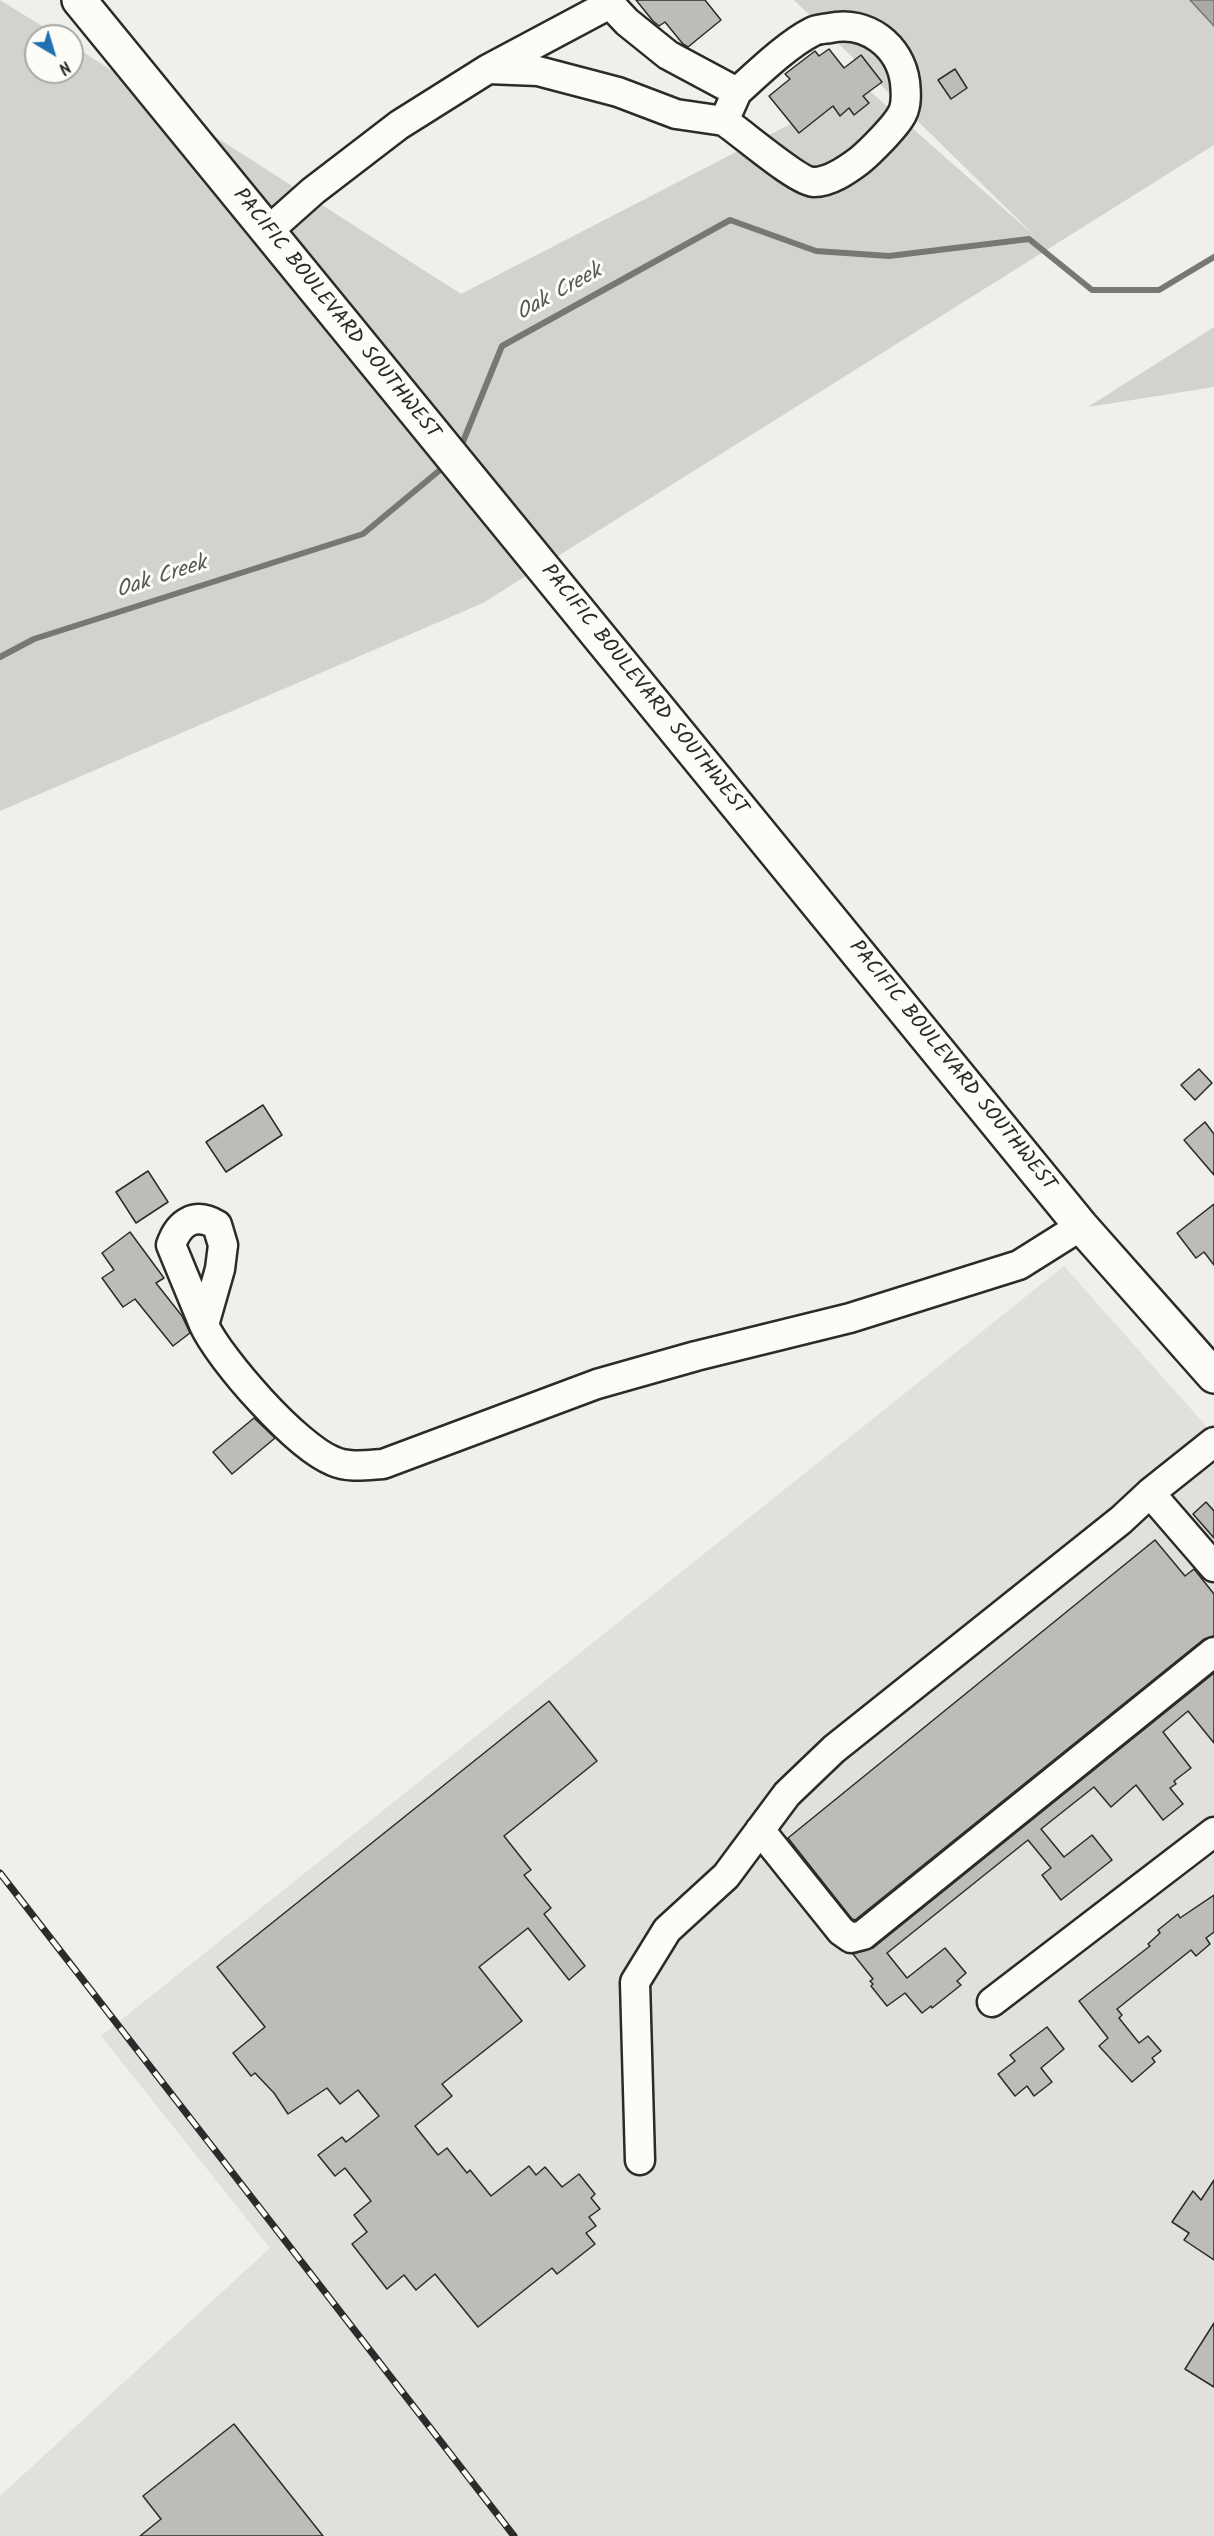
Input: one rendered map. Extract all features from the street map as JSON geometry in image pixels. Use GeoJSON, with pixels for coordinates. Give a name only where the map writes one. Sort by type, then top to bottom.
{"type":"FeatureCollection","features":[{"type":"Feature","properties":{"kind":"main road","name":"PACIFIC BOULEVARD SOUTHWEST"},"geometry":{"type":"LineString","coordinates":[[79,0],[1080,1226],[1208,1358]]}},
{"type":"Feature","properties":{"kind":"street"},"geometry":{"type":"LineString","coordinates":[[268,231],[313,191],[399,125],[488,69],[610,4],[627,22],[668,56],[737,92]]}},
{"type":"Feature","properties":{"kind":"street"},"geometry":{"type":"LineString","coordinates":[[488,69],[538,71],[618,92],[676,114],[724,121],[744,134],[791,173],[812,183],[836,176],[868,154],[902,114],[907,93],[903,70],[891,49],[873,32],[858,26],[839,26],[813,31],[763,68],[737,92],[724,121]]}},
{"type":"Feature","properties":{"kind":"street"},"geometry":{"type":"LineString","coordinates":[[204,1325],[225,1360],[295,1435],[315,1451],[334,1462],[357,1465],[383,1464],[597,1384],[696,1356],[850,1318],[1019,1265],[1080,1226]]}},
{"type":"Feature","properties":{"kind":"street"},"geometry":{"type":"LineString","coordinates":[[640,2160],[635,1982],[667,1930],[726,1876],[787,1794],[834,1749],[1121,1520],[1150,1493],[1214,1442]]}},
{"type":"Feature","properties":{"kind":"street"},"geometry":{"type":"LineString","coordinates":[[1150,1493],[1214,1568]]}},
{"type":"Feature","properties":{"kind":"street"},"geometry":{"type":"LineString","coordinates":[[760,1830],[841,1931],[851,1938],[863,1935],[1214,1652]]}},
{"type":"Feature","properties":{"kind":"street"},"geometry":{"type":"LineString","coordinates":[[992,2002],[1214,1832]]}},
{"type":"Feature","properties":{"kind":"shaded area"},"geometry":{"type":"Polygon","coordinates":[[[0,0],[39,24],[24,24],[24,84],[84,84],[84,53],[461,294],[864,86],[1036,237],[794,0],[1214,0],[1214,145],[483,603],[0,811],[0,0]]]}},
{"type":"Feature","properties":{"kind":"shaded area"},"geometry":{"type":"Polygon","coordinates":[[[1190,0],[1214,0],[1214,26],[1190,0]]]}},
{"type":"Feature","properties":{"kind":"shaded area"},"geometry":{"type":"Polygon","coordinates":[[[1214,327],[1214,387],[1088,407],[1214,327]]]}},
{"type":"Feature","properties":{"kind":"shaded area"},"geometry":{"type":"Polygon","coordinates":[[[1064,1266],[1214,1435],[1214,2536],[0,2536],[0,2496],[270,2248],[101,2036],[1064,1266]]]}},
{"type":"Feature","properties":{"kind":"building"},"geometry":{"type":"Polygon","coordinates":[[[636,0],[705,0],[721,20],[688,47],[665,22],[659,26],[653,21],[636,0]]]}},
{"type":"Feature","properties":{"kind":"building"},"geometry":{"type":"Polygon","coordinates":[[[829,49],[844,68],[861,55],[882,82],[863,96],[869,103],[854,115],[849,108],[840,116],[833,106],[799,133],[769,96],[790,79],[785,74],[815,51],[819,56],[829,49]]]}},
{"type":"Feature","properties":{"kind":"building"},"geometry":{"type":"Polygon","coordinates":[[[955,69],[967,88],[951,99],[938,80],[955,69]]]}},
{"type":"Feature","properties":{"kind":"building"},"geometry":{"type":"Polygon","coordinates":[[[1199,1069],[1212,1083],[1195,1100],[1181,1085],[1199,1069]]]}},
{"type":"Feature","properties":{"kind":"building"},"geometry":{"type":"Polygon","coordinates":[[[263,1105],[282,1135],[226,1172],[206,1142],[263,1105]]]}},
{"type":"Feature","properties":{"kind":"building"},"geometry":{"type":"Polygon","coordinates":[[[1205,1122],[1214,1134],[1214,1175],[1184,1140],[1205,1122]]]}},
{"type":"Feature","properties":{"kind":"building"},"geometry":{"type":"Polygon","coordinates":[[[148,1171],[168,1202],[136,1223],[116,1192],[148,1171]]]}},
{"type":"Feature","properties":{"kind":"building"},"geometry":{"type":"Polygon","coordinates":[[[1214,1204],[1214,1265],[1204,1252],[1196,1258],[1177,1233],[1214,1204]]]}},
{"type":"Feature","properties":{"kind":"building"},"geometry":{"type":"Polygon","coordinates":[[[130,1232],[164,1278],[156,1283],[182,1316],[190,1333],[173,1346],[135,1299],[123,1307],[102,1278],[114,1270],[102,1253],[130,1232]]]}},
{"type":"Feature","properties":{"kind":"building"},"geometry":{"type":"Polygon","coordinates":[[[254,1418],[275,1438],[232,1474],[213,1452],[254,1418]]]}},
{"type":"Feature","properties":{"kind":"building"},"geometry":{"type":"Polygon","coordinates":[[[1206,1502],[1214,1511],[1214,1538],[1193,1514],[1206,1502]]]}},
{"type":"Feature","properties":{"kind":"building"},"geometry":{"type":"Polygon","coordinates":[[[1155,1540],[1185,1576],[1194,1569],[1214,1594],[1214,1636],[1204,1639],[855,1920],[852,1919],[788,1838],[1155,1540]]]}},
{"type":"Feature","properties":{"kind":"building"},"geometry":{"type":"Polygon","coordinates":[[[1214,1673],[1214,1743],[1188,1711],[1163,1732],[1191,1768],[1174,1781],[1176,1784],[1170,1788],[1183,1804],[1163,1820],[1136,1785],[1111,1807],[1094,1787],[1041,1829],[1064,1857],[1092,1835],[1112,1860],[1061,1900],[1042,1875],[1051,1868],[1028,1840],[887,1953],[907,1978],[945,1948],[966,1973],[957,1981],[961,1985],[922,2013],[905,1993],[887,2006],[871,1986],[873,1984],[870,1981],[873,1979],[853,1954],[873,1948],[1214,1673]]]}},
{"type":"Feature","properties":{"kind":"building"},"geometry":{"type":"Polygon","coordinates":[[[549,1701],[597,1761],[504,1836],[531,1870],[524,1875],[551,1908],[544,1914],[585,1966],[569,1980],[528,1928],[479,1967],[522,2021],[442,2084],[452,2096],[415,2126],[438,2155],[447,2148],[467,2173],[470,2170],[491,2196],[529,2166],[536,2175],[545,2167],[562,2187],[579,2174],[595,2194],[591,2198],[600,2209],[589,2217],[596,2226],[586,2233],[595,2244],[557,2274],[552,2268],[478,2327],[435,2274],[416,2290],[404,2275],[387,2289],[352,2244],[367,2232],[354,2215],[371,2201],[345,2168],[335,2176],[318,2155],[342,2137],[346,2142],[379,2116],[358,2090],[340,2104],[327,2088],[288,2114],[274,2093],[255,2073],[251,2076],[233,2053],[265,2027],[217,1967],[549,1701]]]}},
{"type":"Feature","properties":{"kind":"building"},"geometry":{"type":"Polygon","coordinates":[[[1214,1895],[1214,1932],[1206,1938],[1210,1944],[1196,1956],[1191,1950],[1117,2009],[1122,2015],[1119,2018],[1139,2043],[1148,2036],[1161,2051],[1152,2058],[1155,2062],[1132,2082],[1099,2046],[1108,2038],[1079,2001],[1150,1946],[1148,1944],[1160,1933],[1158,1930],[1178,1914],[1180,1918],[1214,1895]]]}},
{"type":"Feature","properties":{"kind":"building"},"geometry":{"type":"Polygon","coordinates":[[[1047,2027],[1064,2049],[1041,2068],[1052,2082],[1034,2096],[1027,2086],[1015,2096],[998,2074],[1015,2061],[1010,2055],[1047,2027]]]}},
{"type":"Feature","properties":{"kind":"building"},"geometry":{"type":"Polygon","coordinates":[[[1214,2180],[1214,2260],[1184,2240],[1189,2233],[1172,2222],[1193,2191],[1201,2200],[1214,2180]]]}},
{"type":"Feature","properties":{"kind":"building"},"geometry":{"type":"Polygon","coordinates":[[[1214,2323],[1214,2387],[1185,2369],[1214,2323]]]}},
{"type":"Feature","properties":{"kind":"building"},"geometry":{"type":"Polygon","coordinates":[[[234,2424],[323,2536],[140,2536],[161,2519],[143,2496],[234,2424]]]}},
{"type":"Feature","properties":{"kind":"waterway","name":"Oak Creek"},"geometry":{"type":"LineString","coordinates":[[460,449],[502,346],[730,220],[816,251],[889,256],[1029,239],[1092,290],[1159,290],[1214,257]]}},
{"type":"Feature","properties":{"kind":"waterway","name":"Oak Creek"},"geometry":{"type":"LineString","coordinates":[[0,657],[34,639],[363,534],[446,465]]}},
{"type":"Feature","properties":{"kind":"railway"},"geometry":{"type":"LineString","coordinates":[[0,1873],[514,2536]]}}]}
